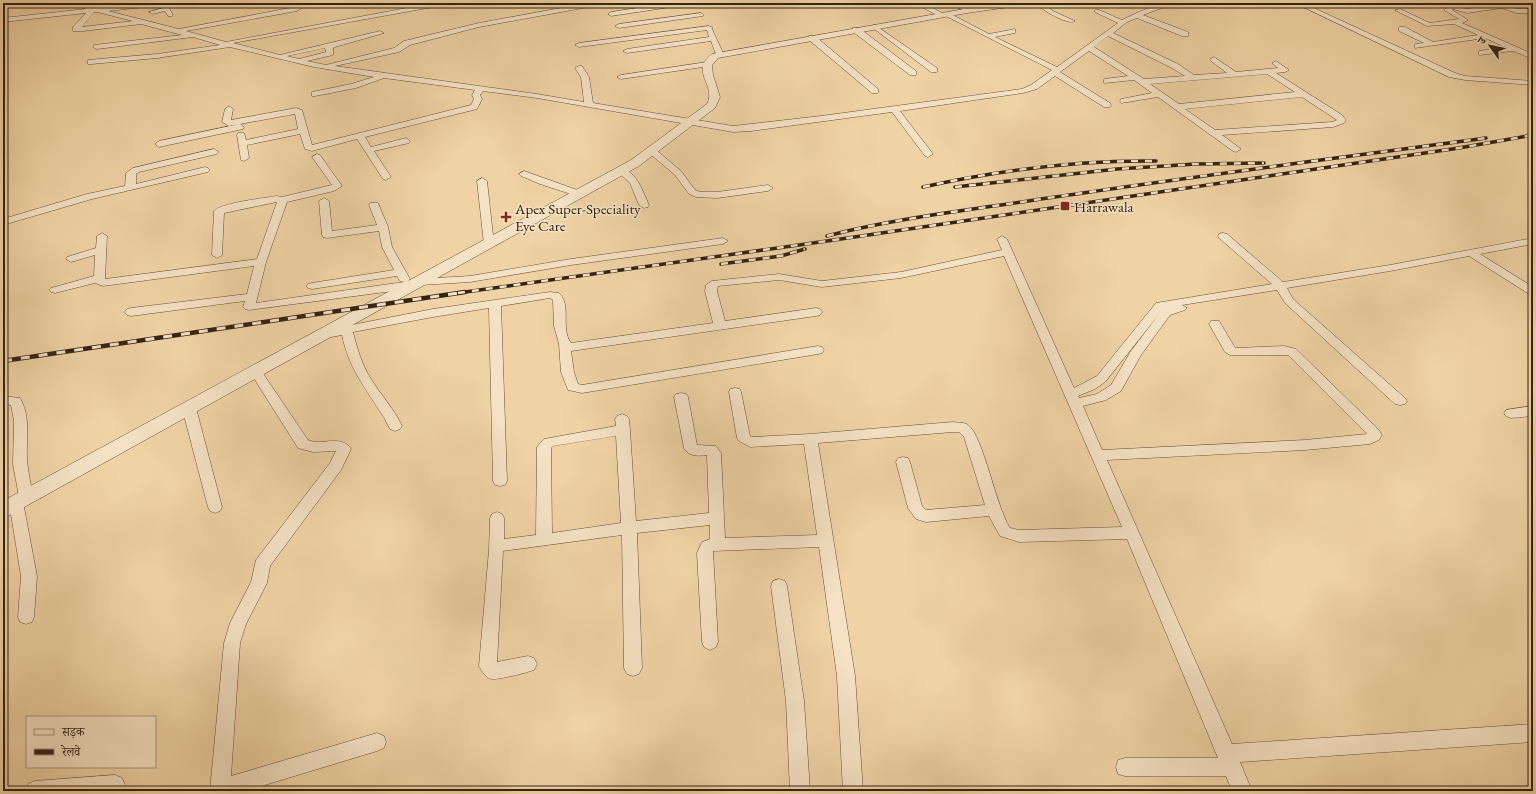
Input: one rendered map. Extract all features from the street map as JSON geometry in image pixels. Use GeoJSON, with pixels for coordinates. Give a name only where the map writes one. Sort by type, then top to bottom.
{"type":"FeatureCollection","features":[{"type":"Feature","properties":{"kind":"street"},"geometry":{"type":"LineString","coordinates":[[71,3],[229,44],[325,66],[384,76],[481,88],[589,105],[691,124],[741,129],[895,110],[1024,91],[1034,87],[1107,33],[1136,15],[1172,3]]}},
{"type":"Feature","properties":{"kind":"street"},"geometry":{"type":"LineString","coordinates":[[3,20],[162,3]]}},
{"type":"Feature","properties":{"kind":"street"},"geometry":{"type":"LineString","coordinates":[[178,31],[297,9],[299,8],[296,3]]}},
{"type":"Feature","properties":{"kind":"street"},"geometry":{"type":"LineString","coordinates":[[397,3],[405,10]]}},
{"type":"Feature","properties":{"kind":"street"},"geometry":{"type":"LineString","coordinates":[[91,62],[172,54],[444,3]]}},
{"type":"Feature","properties":{"kind":"street"},"geometry":{"type":"LineString","coordinates":[[325,66],[337,62],[396,50],[407,43],[446,35],[479,25],[599,3]]}},
{"type":"Feature","properties":{"kind":"street"},"geometry":{"type":"LineString","coordinates":[[916,3],[924,6],[967,10],[1008,3]]}},
{"type":"Feature","properties":{"kind":"street"},"geometry":{"type":"LineString","coordinates":[[1038,3],[1050,12],[1072,21]]}},
{"type":"Feature","properties":{"kind":"street"},"geometry":{"type":"LineString","coordinates":[[1298,3],[1452,75],[1465,78],[1533,83]]}},
{"type":"Feature","properties":{"kind":"street"},"geometry":{"type":"LineString","coordinates":[[1444,3],[1467,10],[1502,6]]}},
{"type":"Feature","properties":{"kind":"street"},"geometry":{"type":"LineString","coordinates":[[1494,3],[1519,12],[1533,11]]}},
{"type":"Feature","properties":{"kind":"street"},"geometry":{"type":"LineString","coordinates":[[611,14],[688,5],[701,15],[709,28],[712,39],[720,55]]}},
{"type":"Feature","properties":{"kind":"street"},"geometry":{"type":"LineString","coordinates":[[924,6],[946,9],[988,36],[1056,71],[1107,105]]}},
{"type":"Feature","properties":{"kind":"street"},"geometry":{"type":"LineString","coordinates":[[1398,10],[1426,24],[1433,25],[1465,20],[1447,10],[1452,6]]}},
{"type":"Feature","properties":{"kind":"street"},"geometry":{"type":"LineString","coordinates":[[127,18],[164,9],[168,10],[170,14]]}},
{"type":"Feature","properties":{"kind":"street"},"geometry":{"type":"LineString","coordinates":[[15,503],[622,171],[691,124],[714,103],[715,97],[707,70],[707,64],[710,59],[720,55],[875,27],[946,9]]}},
{"type":"Feature","properties":{"kind":"street"},"geometry":{"type":"LineString","coordinates":[[94,10],[76,29],[80,30],[145,22]]}},
{"type":"Feature","properties":{"kind":"street"},"geometry":{"type":"LineString","coordinates":[[1097,11],[1123,23]]}},
{"type":"Feature","properties":{"kind":"street"},"geometry":{"type":"LineString","coordinates":[[619,26],[701,15]]}},
{"type":"Feature","properties":{"kind":"street"},"geometry":{"type":"LineString","coordinates":[[1136,15],[1185,34]]}},
{"type":"Feature","properties":{"kind":"street"},"geometry":{"type":"LineString","coordinates":[[1457,22],[1533,57]]}},
{"type":"Feature","properties":{"kind":"street"},"geometry":{"type":"LineString","coordinates":[[875,27],[934,70]]}},
{"type":"Feature","properties":{"kind":"street"},"geometry":{"type":"LineString","coordinates":[[579,45],[709,28]]}},
{"type":"Feature","properties":{"kind":"street"},"geometry":{"type":"LineString","coordinates":[[1402,29],[1432,44]]}},
{"type":"Feature","properties":{"kind":"street"},"geometry":{"type":"LineString","coordinates":[[856,30],[913,73]]}},
{"type":"Feature","properties":{"kind":"street"},"geometry":{"type":"LineString","coordinates":[[988,36],[1012,31]]}},
{"type":"Feature","properties":{"kind":"street"},"geometry":{"type":"LineString","coordinates":[[300,61],[330,53],[329,47],[332,45],[380,33]]}},
{"type":"Feature","properties":{"kind":"street"},"geometry":{"type":"LineString","coordinates":[[1107,33],[1175,66],[1193,78]]}},
{"type":"Feature","properties":{"kind":"street"},"geometry":{"type":"LineString","coordinates":[[96,47],[168,40],[194,35]]}},
{"type":"Feature","properties":{"kind":"street"},"geometry":{"type":"LineString","coordinates":[[1418,46],[1487,36]]}},
{"type":"Feature","properties":{"kind":"street"},"geometry":{"type":"LineString","coordinates":[[812,38],[876,91]]}},
{"type":"Feature","properties":{"kind":"street"},"geometry":{"type":"LineString","coordinates":[[627,51],[712,39]]}},
{"type":"Feature","properties":{"kind":"street"},"geometry":{"type":"LineString","coordinates":[[279,56],[333,43]]}},
{"type":"Feature","properties":{"kind":"street"},"geometry":{"type":"LineString","coordinates":[[1088,47],[1139,80],[1236,149]]}},
{"type":"Feature","properties":{"kind":"street"},"geometry":{"type":"LineString","coordinates":[[1482,53],[1515,48]]}},
{"type":"Feature","properties":{"kind":"street"},"geometry":{"type":"LineString","coordinates":[[232,54],[251,49]]}},
{"type":"Feature","properties":{"kind":"street"},"geometry":{"type":"LineString","coordinates":[[1214,59],[1235,75]]}},
{"type":"Feature","properties":{"kind":"street"},"geometry":{"type":"LineString","coordinates":[[1107,81],[1193,78],[1285,70],[1276,63]]}},
{"type":"Feature","properties":{"kind":"street"},"geometry":{"type":"LineString","coordinates":[[127,67],[157,64]]}},
{"type":"Feature","properties":{"kind":"street"},"geometry":{"type":"LineString","coordinates":[[621,77],[707,64]]}},
{"type":"Feature","properties":{"kind":"street"},"geometry":{"type":"LineString","coordinates":[[578,68],[584,77],[589,105]]}},
{"type":"Feature","properties":{"kind":"street"},"geometry":{"type":"LineString","coordinates":[[1213,132],[1333,124],[1341,122],[1342,120],[1339,117],[1269,72]]}},
{"type":"Feature","properties":{"kind":"street"},"geometry":{"type":"LineString","coordinates":[[316,94],[353,86],[384,76]]}},
{"type":"Feature","properties":{"kind":"street"},"geometry":{"type":"LineString","coordinates":[[159,144],[296,111],[298,112],[308,147],[312,148],[474,107],[478,99],[476,94],[481,88]]}},
{"type":"Feature","properties":{"kind":"street"},"geometry":{"type":"LineString","coordinates":[[1124,101],[1159,94]]}},
{"type":"Feature","properties":{"kind":"street"},"geometry":{"type":"LineString","coordinates":[[1176,106],[1304,94]]}},
{"type":"Feature","properties":{"kind":"street"},"geometry":{"type":"LineString","coordinates":[[230,109],[226,122],[240,124]]}},
{"type":"Feature","properties":{"kind":"street"},"geometry":{"type":"LineString","coordinates":[[895,110],[928,154]]}},
{"type":"Feature","properties":{"kind":"street"},"geometry":{"type":"LineString","coordinates":[[447,114],[456,124]]}},
{"type":"Feature","properties":{"kind":"street"},"geometry":{"type":"LineString","coordinates":[[240,124],[244,158]]}},
{"type":"Feature","properties":{"kind":"street"},"geometry":{"type":"LineString","coordinates":[[242,143],[303,131]]}},
{"type":"Feature","properties":{"kind":"street"},"geometry":{"type":"LineString","coordinates":[[360,137],[386,177]]}},
{"type":"Feature","properties":{"kind":"street"},"geometry":{"type":"LineString","coordinates":[[368,150],[406,141]]}},
{"type":"Feature","properties":{"kind":"street"},"geometry":{"type":"LineString","coordinates":[[652,151],[678,173],[692,192],[699,195],[717,195],[768,188]]}},
{"type":"Feature","properties":{"kind":"street"},"geometry":{"type":"LineString","coordinates":[[129,188],[131,184],[131,173],[136,170],[214,152]]}},
{"type":"Feature","properties":{"kind":"street"},"geometry":{"type":"LineString","coordinates":[[217,255],[219,211],[226,208],[283,200],[291,196],[336,188],[337,186],[317,157]]}},
{"type":"Feature","properties":{"kind":"street"},"geometry":{"type":"LineString","coordinates":[[3,222],[90,196],[205,170]]}},
{"type":"Feature","properties":{"kind":"street"},"geometry":{"type":"LineString","coordinates":[[622,171],[634,182],[644,204]]}},
{"type":"Feature","properties":{"kind":"street"},"geometry":{"type":"LineString","coordinates":[[524,174],[580,194]]}},
{"type":"Feature","properties":{"kind":"street"},"geometry":{"type":"LineString","coordinates":[[482,181],[489,244]]}},
{"type":"Feature","properties":{"kind":"street"},"geometry":{"type":"LineString","coordinates":[[283,200],[261,262],[249,307],[251,308],[393,288],[415,283],[470,279],[571,262],[723,240]]}},
{"type":"Feature","properties":{"kind":"street"},"geometry":{"type":"LineString","coordinates":[[324,201],[327,234],[383,227]]}},
{"type":"Feature","properties":{"kind":"street"},"geometry":{"type":"LineString","coordinates":[[374,205],[383,227],[388,247],[400,272],[406,281],[415,283]]}},
{"type":"Feature","properties":{"kind":"street"},"geometry":{"type":"LineString","coordinates":[[102,236],[99,281],[103,283],[261,262]]}},
{"type":"Feature","properties":{"kind":"street"},"geometry":{"type":"LineString","coordinates":[[1223,236],[1282,290],[1289,302],[1306,318],[1400,401]]}},
{"type":"Feature","properties":{"kind":"street"},"geometry":{"type":"LineString","coordinates":[[1472,254],[1533,241]]}},
{"type":"Feature","properties":{"kind":"street"},"geometry":{"type":"LineString","coordinates":[[720,326],[711,291],[712,285],[716,283],[779,277],[822,284],[901,275],[1005,245],[1132,533],[1242,791]]}},
{"type":"Feature","properties":{"kind":"street"},"geometry":{"type":"LineString","coordinates":[[71,259],[101,250]]}},
{"type":"Feature","properties":{"kind":"street"},"geometry":{"type":"LineString","coordinates":[[1073,399],[1101,379],[1152,314],[1164,308],[1469,261],[1473,259],[1472,254]]}},
{"type":"Feature","properties":{"kind":"street"},"geometry":{"type":"LineString","coordinates":[[1472,254],[1533,292]]}},
{"type":"Feature","properties":{"kind":"street"},"geometry":{"type":"LineString","coordinates":[[312,286],[400,272]]}},
{"type":"Feature","properties":{"kind":"street"},"geometry":{"type":"LineString","coordinates":[[55,290],[99,278]]}},
{"type":"Feature","properties":{"kind":"street"},"geometry":{"type":"LineString","coordinates":[[326,334],[495,303],[550,295],[558,297],[561,333],[565,345],[570,383],[573,387],[582,389],[818,350]]}},
{"type":"Feature","properties":{"kind":"street"},"geometry":{"type":"LineString","coordinates":[[130,312],[252,297]]}},
{"type":"Feature","properties":{"kind":"street"},"geometry":{"type":"LineString","coordinates":[[495,303],[500,481]]}},
{"type":"Feature","properties":{"kind":"street"},"geometry":{"type":"LineString","coordinates":[[1073,399],[1101,397],[1116,388],[1135,354],[1164,308]]}},
{"type":"Feature","properties":{"kind":"street"},"geometry":{"type":"LineString","coordinates":[[565,345],[574,347],[816,312]]}},
{"type":"Feature","properties":{"kind":"street"},"geometry":{"type":"LineString","coordinates":[[1098,455],[1305,445],[1370,439],[1374,437],[1375,435],[1373,432],[1292,352],[1284,350],[1234,352],[1229,349],[1215,324]]}},
{"type":"Feature","properties":{"kind":"street"},"geometry":{"type":"LineString","coordinates":[[347,330],[351,346],[364,379],[390,413],[395,426]]}},
{"type":"Feature","properties":{"kind":"street"},"geometry":{"type":"LineString","coordinates":[[256,372],[303,444],[311,447],[342,447],[344,452],[324,483],[262,565],[259,583],[238,623],[231,652],[220,790],[377,742]]}},
{"type":"Feature","properties":{"kind":"street"},"geometry":{"type":"LineString","coordinates":[[735,392],[744,438],[746,441],[756,443],[953,427],[963,428],[970,435],[994,510],[1001,527],[1011,535],[1132,533]]}},
{"type":"Feature","properties":{"kind":"street"},"geometry":{"type":"LineString","coordinates":[[681,397],[691,448],[696,451],[711,450],[714,453],[718,544]]}},
{"type":"Feature","properties":{"kind":"street"},"geometry":{"type":"LineString","coordinates":[[3,400],[15,401],[18,405],[20,422],[20,458],[15,503],[28,576],[26,617]]}},
{"type":"Feature","properties":{"kind":"street"},"geometry":{"type":"LineString","coordinates":[[189,408],[215,507]]}},
{"type":"Feature","properties":{"kind":"street"},"geometry":{"type":"LineString","coordinates":[[1511,414],[1533,411]]}},
{"type":"Feature","properties":{"kind":"street"},"geometry":{"type":"LineString","coordinates":[[544,540],[544,446],[549,442],[623,424],[629,528],[633,668]]}},
{"type":"Feature","properties":{"kind":"street"},"geometry":{"type":"LineString","coordinates":[[810,439],[846,676],[853,791]]}},
{"type":"Feature","properties":{"kind":"street"},"geometry":{"type":"LineString","coordinates":[[903,462],[915,508],[921,515],[994,510]]}},
{"type":"Feature","properties":{"kind":"street"},"geometry":{"type":"LineString","coordinates":[[497,518],[488,666],[493,670],[496,670],[528,664]]}},
{"type":"Feature","properties":{"kind":"street"},"geometry":{"type":"LineString","coordinates":[[496,549],[502,545],[718,518]]}},
{"type":"Feature","properties":{"kind":"street"},"geometry":{"type":"LineString","coordinates":[[710,642],[705,553],[705,549],[708,546],[718,544],[825,541]]}},
{"type":"Feature","properties":{"kind":"street"},"geometry":{"type":"LineString","coordinates":[[779,586],[796,701],[800,791]]}},
{"type":"Feature","properties":{"kind":"street"},"geometry":{"type":"LineString","coordinates":[[1125,767],[1229,760],[1533,733]]}},
{"type":"Feature","properties":{"kind":"street"},"geometry":{"type":"LineString","coordinates":[[35,791],[115,785]]}},
{"type":"Feature","properties":{"kind":"railway"},"geometry":{"type":"LineString","coordinates":[[463,292],[834,240],[1459,148],[1533,135]]}},
{"type":"Feature","properties":{"kind":"railway"},"geometry":{"type":"LineString","coordinates":[[827,236],[907,219],[1152,183],[1486,138]]}},
{"type":"Feature","properties":{"kind":"railway"},"geometry":{"type":"LineString","coordinates":[[923,187],[1039,167],[1097,162],[1156,161]]}},
{"type":"Feature","properties":{"kind":"railway"},"geometry":{"type":"LineString","coordinates":[[955,187],[1117,169],[1196,164],[1264,163]]}},
{"type":"Feature","properties":{"kind":"railway"},"geometry":{"type":"LineString","coordinates":[[721,264],[781,256],[805,249]]}},
{"type":"Feature","properties":{"kind":"railway"},"geometry":{"type":"LineString","coordinates":[[3,361],[463,292]]}},
{"type":"Feature","properties":{"kind":"railway"},"geometry":{"type":"LineString","coordinates":[[458,293],[463,292]]}},
{"type":"Feature","properties":{"kind":"place","name":"Harrawala"},"geometry":{"type":"Point","coordinates":[1065,206]}},
{"type":"Feature","properties":{"kind":"place","name":"Apex Super-Speciality Eye Care"},"geometry":{"type":"Point","coordinates":[506,217]}}]}
